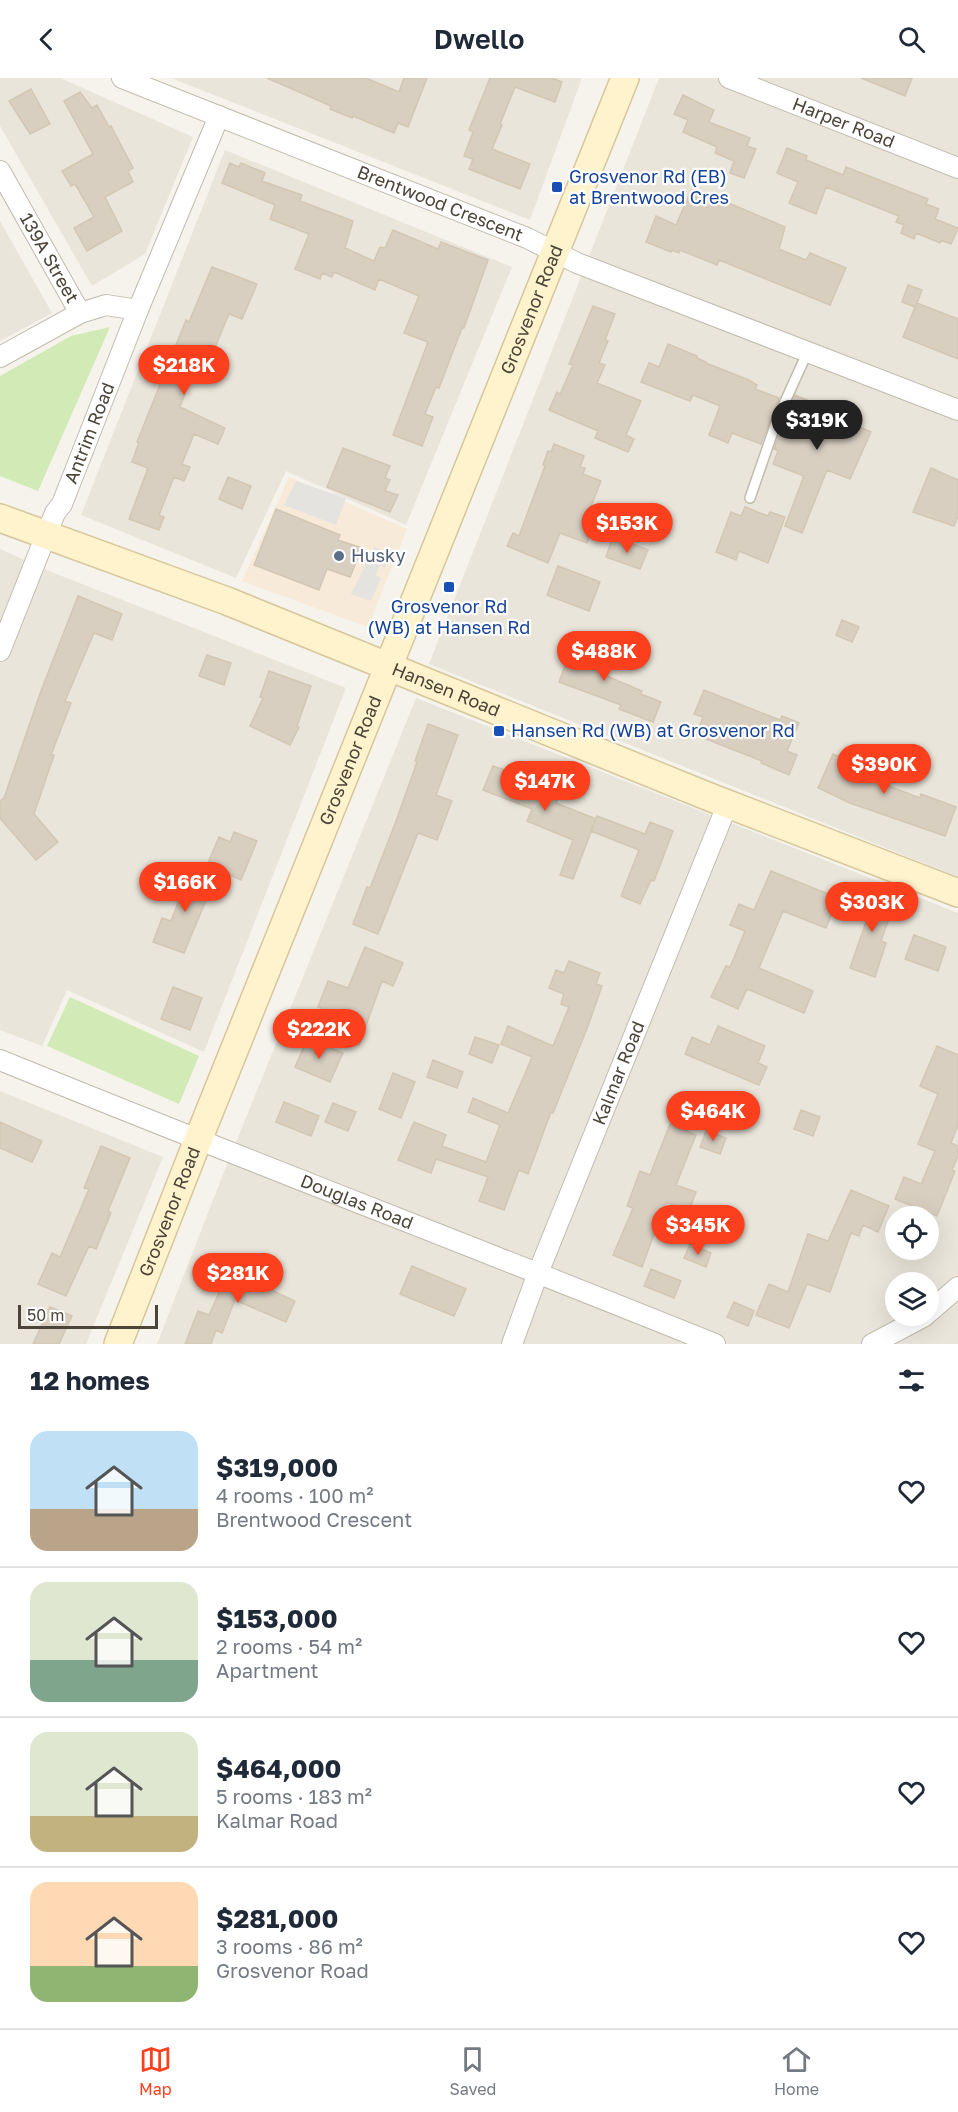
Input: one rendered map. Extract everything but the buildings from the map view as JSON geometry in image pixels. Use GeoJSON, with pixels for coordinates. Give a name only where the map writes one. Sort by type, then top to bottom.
{"type":"FeatureCollection","features":[{"type":"Feature","properties":{"kind":"street","name":"Brentwood Crescent"},"geometry":{"type":"LineString","coordinates":[[122,78],[527,238],[577,263],[958,410]]}},
{"type":"Feature","properties":{"kind":"street","name":"Grosvenor Road"},"geometry":{"type":"LineString","coordinates":[[118,1344],[626,78]]}},
{"type":"Feature","properties":{"kind":"street","name":"Harper Road"},"geometry":{"type":"LineString","coordinates":[[729,78],[958,168]]}},
{"type":"Feature","properties":{"kind":"street","name":"Antrim Road"},"geometry":{"type":"LineString","coordinates":[[0,651],[219,116]]}},
{"type":"Feature","properties":{"kind":"street","name":"139A Street"},"geometry":{"type":"LineString","coordinates":[[0,171],[80,314]]}},
{"type":"Feature","properties":{"kind":"street"},"geometry":{"type":"LineString","coordinates":[[0,357],[80,314],[106,305],[138,310]]}},
{"type":"Feature","properties":{"kind":"street","name":"Hansen Road"},"geometry":{"type":"LineString","coordinates":[[0,518],[227,601],[958,893]]}},
{"type":"Feature","properties":{"kind":"street","name":"Kalmar Road"},"geometry":{"type":"LineString","coordinates":[[512,1344],[538,1273],[728,803]]}},
{"type":"Feature","properties":{"kind":"street","name":"Douglas Road"},"geometry":{"type":"LineString","coordinates":[[0,1060],[715,1344]]}},
{"type":"Feature","properties":{"kind":"street"},"geometry":{"type":"LineString","coordinates":[[939,1304],[958,1287]]}},
{"type":"Feature","properties":{"kind":"street"},"geometry":{"type":"LineString","coordinates":[[872,1344],[905,1326]]}},
{"type":"Feature","properties":{"kind":"lane"},"geometry":{"type":"LineString","coordinates":[[750,498],[778,417],[808,351]]}},
{"type":"Feature","properties":{"kind":"shaded area"},"geometry":{"type":"Polygon","coordinates":[[[0,78],[60,78],[193,137],[145,254],[92,286],[0,126],[0,78]]]}},
{"type":"Feature","properties":{"kind":"shaded area"},"geometry":{"type":"Polygon","coordinates":[[[171,78],[582,78],[530,220],[171,78]]]}},
{"type":"Feature","properties":{"kind":"shaded area"},"geometry":{"type":"Polygon","coordinates":[[[659,78],[958,78],[958,877],[429,664],[659,78]]]}},
{"type":"Feature","properties":{"kind":"shaded area"},"geometry":{"type":"Polygon","coordinates":[[[225,150],[512,267],[406,525],[286,471],[236,578],[81,515],[225,150]]]}},
{"type":"Feature","properties":{"kind":"shaded area"},"geometry":{"type":"Polygon","coordinates":[[[0,221],[52,313],[0,341],[0,221]]]}},
{"type":"Feature","properties":{"kind":"shaded area"},"geometry":{"type":"Polygon","coordinates":[[[289,477],[407,529],[368,627],[242,581],[289,477]]]}},
{"type":"Feature","properties":{"kind":"shaded area"},"geometry":{"type":"Polygon","coordinates":[[[296,481],[346,498],[336,525],[284,505],[296,481]]]}},
{"type":"Feature","properties":{"kind":"shaded area"},"geometry":{"type":"Polygon","coordinates":[[[374,547],[391,553],[385,568],[380,566],[375,575],[381,578],[371,601],[351,594],[374,547]]]}},
{"type":"Feature","properties":{"kind":"shaded area"},"geometry":{"type":"Polygon","coordinates":[[[0,549],[49,571],[346,688],[204,1052],[67,990],[42,1046],[0,1030],[0,549]]]}},
{"type":"Feature","properties":{"kind":"shaded area"},"geometry":{"type":"Polygon","coordinates":[[[416,698],[958,913],[958,1344],[157,1344],[220,1182],[416,698]]]}},
{"type":"Feature","properties":{"kind":"shaded area"},"geometry":{"type":"Polygon","coordinates":[[[0,1091],[163,1157],[86,1344],[0,1344],[0,1091]]]}},
{"type":"Feature","properties":{"kind":"green space"},"geometry":{"type":"Polygon","coordinates":[[[110,327],[38,491],[0,476],[0,376],[71,336],[110,327]]]}},
{"type":"Feature","properties":{"kind":"green space"},"geometry":{"type":"Polygon","coordinates":[[[70,997],[199,1056],[179,1104],[47,1046],[70,997]]]}},
{"type":"Feature","properties":{"kind":"place","name":"Grosvenor Rd (EB) at Brentwood Cres"},"geometry":{"type":"Point","coordinates":[557,187]}},
{"type":"Feature","properties":{"kind":"place","name":"Husky"},"geometry":{"type":"Point","coordinates":[339,556]}},
{"type":"Feature","properties":{"kind":"place","name":"Grosvenor Rd (WB) at Hansen Rd"},"geometry":{"type":"Point","coordinates":[449,587]}},
{"type":"Feature","properties":{"kind":"place","name":"Hansen Rd (WB) at Grosvenor Rd"},"geometry":{"type":"Point","coordinates":[499,731]}}]}
